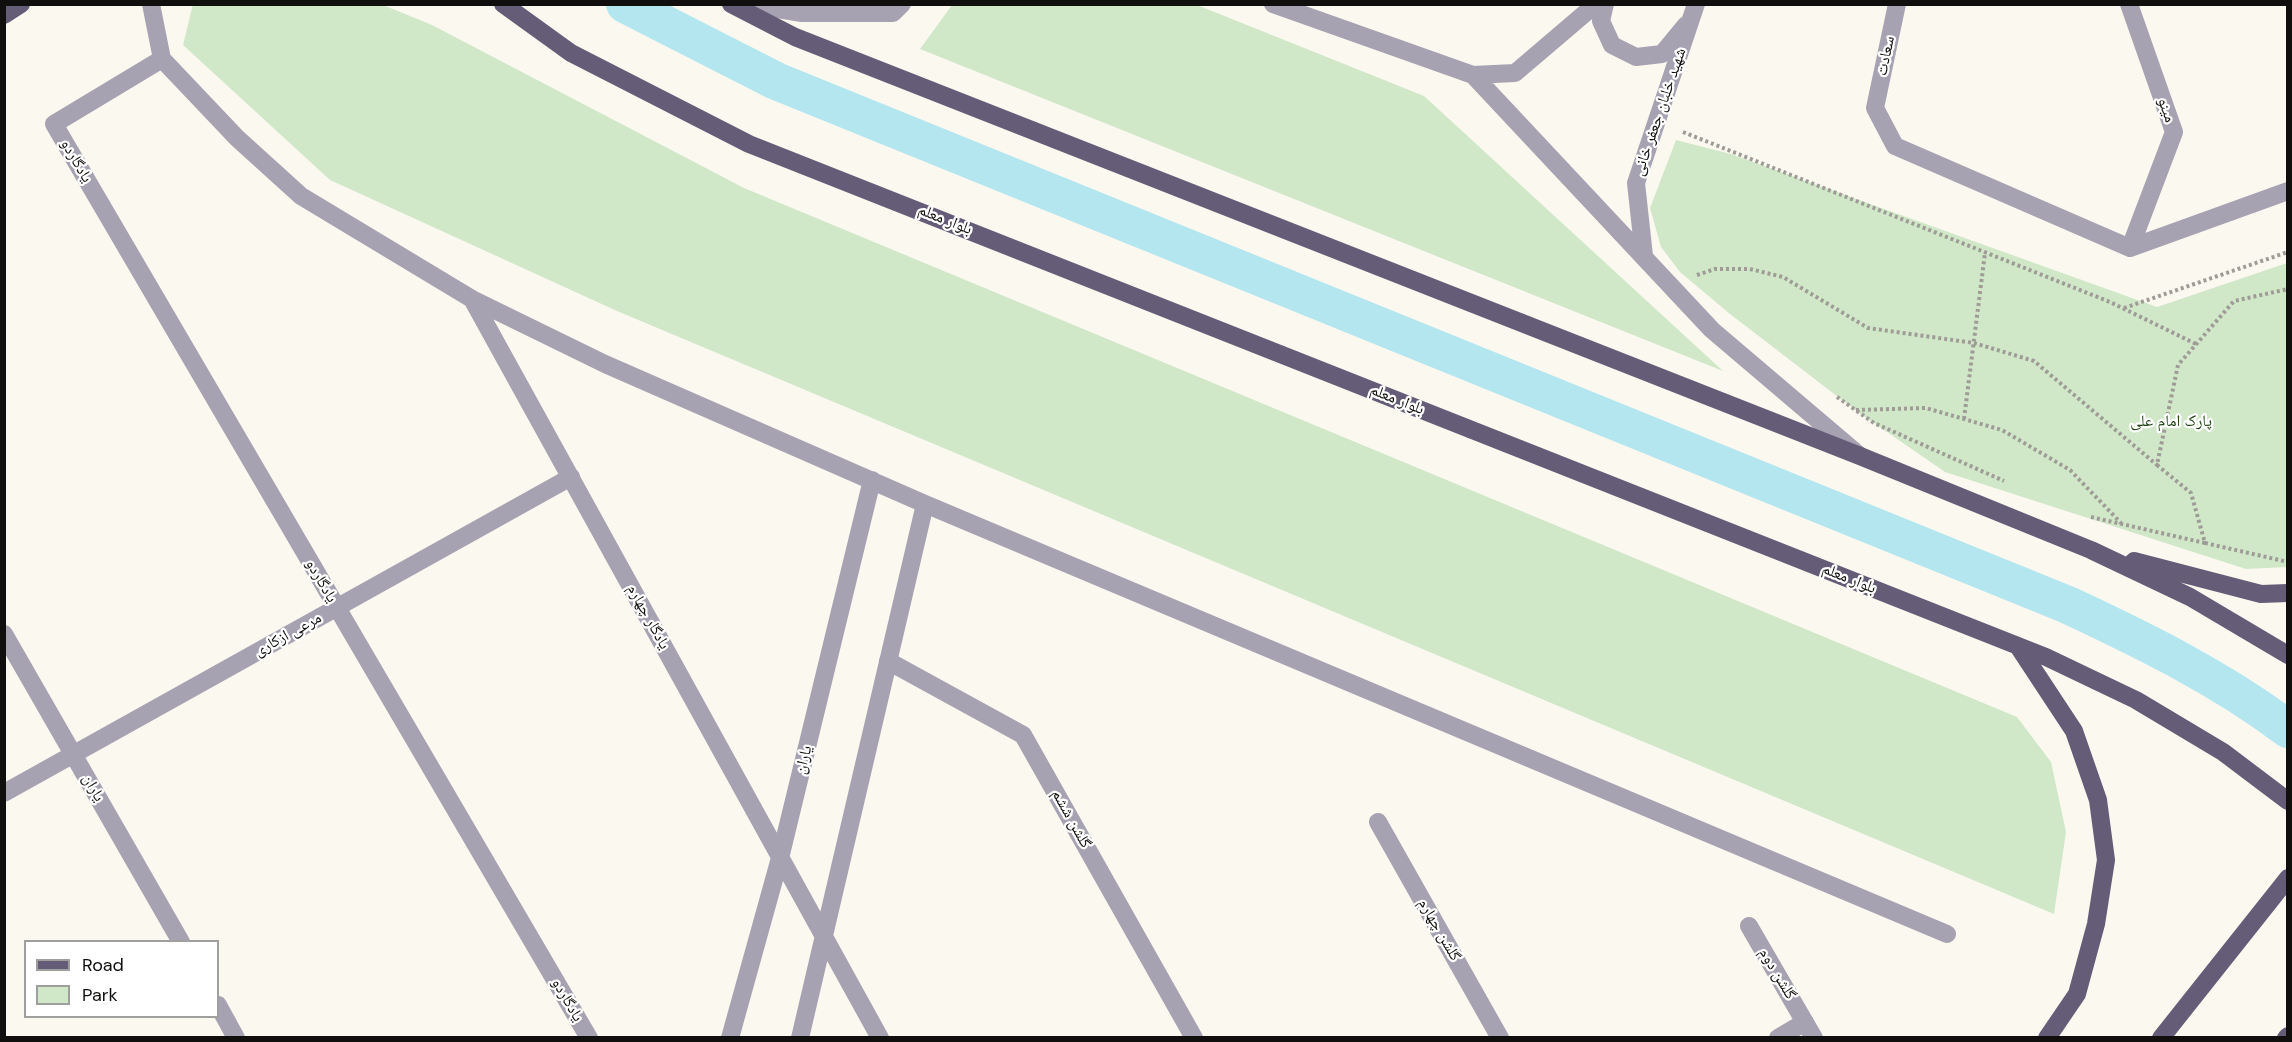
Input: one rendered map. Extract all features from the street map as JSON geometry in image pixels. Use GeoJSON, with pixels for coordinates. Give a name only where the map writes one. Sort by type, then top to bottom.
{"type":"FeatureCollection","features":[{"type":"Feature","properties":{"kind":"main road"},"geometry":{"type":"LineString","coordinates":[[4,15],[21,4]]}},
{"type":"Feature","properties":{"kind":"main road","name":"بلوار معلم"},"geometry":{"type":"LineString","coordinates":[[503,4],[571,53],[748,144],[2018,646],[2136,700],[2223,752],[2288,801]]}},
{"type":"Feature","properties":{"kind":"main road"},"geometry":{"type":"LineString","coordinates":[[731,4],[795,37],[1860,456],[2091,550],[2190,597],[2288,655]]}},
{"type":"Feature","properties":{"kind":"main road"},"geometry":{"type":"LineString","coordinates":[[2091,550],[2261,594],[2288,593]]}},
{"type":"Feature","properties":{"kind":"main road"},"geometry":{"type":"LineString","coordinates":[[2018,646],[2074,731],[2098,800],[2106,860],[2096,924],[2077,994],[2047,1038]]}},
{"type":"Feature","properties":{"kind":"main road"},"geometry":{"type":"LineString","coordinates":[[2162,1038],[2288,878]]}},
{"type":"Feature","properties":{"kind":"street"},"geometry":{"type":"LineString","coordinates":[[151,4],[162,59],[237,138],[301,196],[472,299],[605,364],[925,504],[1947,934]]}},
{"type":"Feature","properties":{"kind":"street"},"geometry":{"type":"LineString","coordinates":[[748,4],[802,13],[893,13],[902,4]]}},
{"type":"Feature","properties":{"kind":"street"},"geometry":{"type":"LineString","coordinates":[[1273,4],[1473,75],[1515,73],[1596,4]]}},
{"type":"Feature","properties":{"kind":"street"},"geometry":{"type":"LineString","coordinates":[[1605,4],[1601,21],[1612,45],[1635,57],[1662,54],[1693,12]]}},
{"type":"Feature","properties":{"kind":"street","name":"سعادت"},"geometry":{"type":"LineString","coordinates":[[1897,4],[1875,108],[1895,146],[2130,248]]}},
{"type":"Feature","properties":{"kind":"street","name":"مینو"},"geometry":{"type":"LineString","coordinates":[[2129,4],[2174,132],[2130,248]]}},
{"type":"Feature","properties":{"kind":"street","name":"شهید خلبان جعفر خانی"},"geometry":{"type":"LineString","coordinates":[[1644,256],[1636,183],[1693,12]]}},
{"type":"Feature","properties":{"kind":"street","name":"یادگار‌دو"},"geometry":{"type":"LineString","coordinates":[[162,59],[54,124],[588,1038]]}},
{"type":"Feature","properties":{"kind":"street"},"geometry":{"type":"LineString","coordinates":[[1473,75],[1712,330],[1860,456]]}},
{"type":"Feature","properties":{"kind":"street"},"geometry":{"type":"LineString","coordinates":[[2130,248],[2288,191]]}},
{"type":"Feature","properties":{"kind":"street","name":"یادگار چهارم"},"geometry":{"type":"LineString","coordinates":[[472,299],[880,1038]]}},
{"type":"Feature","properties":{"kind":"street","name":"مرعی ازکاری"},"geometry":{"type":"LineString","coordinates":[[4,793],[571,477]]}},
{"type":"Feature","properties":{"kind":"street","name":"یاران"},"geometry":{"type":"LineString","coordinates":[[730,1038],[780,858],[872,480]]}},
{"type":"Feature","properties":{"kind":"street"},"geometry":{"type":"LineString","coordinates":[[800,1038],[925,504]]}},
{"type":"Feature","properties":{"kind":"street","name":"یاران"},"geometry":{"type":"LineString","coordinates":[[4,634],[180,940]]}},
{"type":"Feature","properties":{"kind":"street","name":"گلشن ششم"},"geometry":{"type":"LineString","coordinates":[[888,661],[1023,735],[1194,1038]]}},
{"type":"Feature","properties":{"kind":"street","name":"گلشن چهارم"},"geometry":{"type":"LineString","coordinates":[[1378,822],[1500,1038]]}},
{"type":"Feature","properties":{"kind":"street","name":"گلشن دوم"},"geometry":{"type":"LineString","coordinates":[[1749,926],[1810,1030]]}},
{"type":"Feature","properties":{"kind":"street"},"geometry":{"type":"LineString","coordinates":[[219,1007],[236,1038]]}},
{"type":"Feature","properties":{"kind":"street"},"geometry":{"type":"LineString","coordinates":[[1778,1038],[1810,1030]]}},
{"type":"Feature","properties":{"kind":"path"},"geometry":{"type":"LineString","coordinates":[[1676,142],[1680,131],[2123,308],[2196,344]]}},
{"type":"Feature","properties":{"kind":"path"},"geometry":{"type":"LineString","coordinates":[[1964,419],[1985,252]]}},
{"type":"Feature","properties":{"kind":"path"},"geometry":{"type":"LineString","coordinates":[[2123,308],[2288,252]]}},
{"type":"Feature","properties":{"kind":"path"},"geometry":{"type":"LineString","coordinates":[[1693,276],[1715,269],[1750,269],[1783,277],[1868,328],[1974,343],[2034,361],[2191,493],[2205,543]]}},
{"type":"Feature","properties":{"kind":"path"},"geometry":{"type":"LineString","coordinates":[[2157,465],[2178,365],[2234,301],[2288,289]]}},
{"type":"Feature","properties":{"kind":"path"},"geometry":{"type":"LineString","coordinates":[[1828,390],[1874,423],[2012,485]]}},
{"type":"Feature","properties":{"kind":"path"},"geometry":{"type":"LineString","coordinates":[[1855,410],[1926,408],[2002,430],[2070,470],[2122,524]]}},
{"type":"Feature","properties":{"kind":"path"},"geometry":{"type":"LineString","coordinates":[[2087,516],[2288,562]]}},
{"type":"Feature","properties":{"kind":"green space"},"geometry":{"type":"Polygon","coordinates":[[[193,4],[383,5],[432,25],[744,188],[2017,717],[2051,762],[2066,832],[2054,914],[617,311],[330,180],[183,45],[193,4]]]}},
{"type":"Feature","properties":{"kind":"green space"},"geometry":{"type":"Polygon","coordinates":[[[952,5],[1197,5],[1424,96],[1723,371],[920,49],[952,5]]]}},
{"type":"Feature","properties":{"kind":"green space","name":"پارک امام علی"},"geometry":{"type":"Polygon","coordinates":[[[1676,140],[1731,154],[2157,307],[2287,263],[2287,567],[2246,569],[1945,472],[1855,410],[1730,314],[1680,272],[1661,247],[1650,208],[1676,140]]]}},
{"type":"Feature","properties":{"kind":"waterway"},"geometry":{"type":"LineString","coordinates":[[625,4],[776,81],[2068,605],[2181,661],[2236,693],[2288,729]]}}]}
